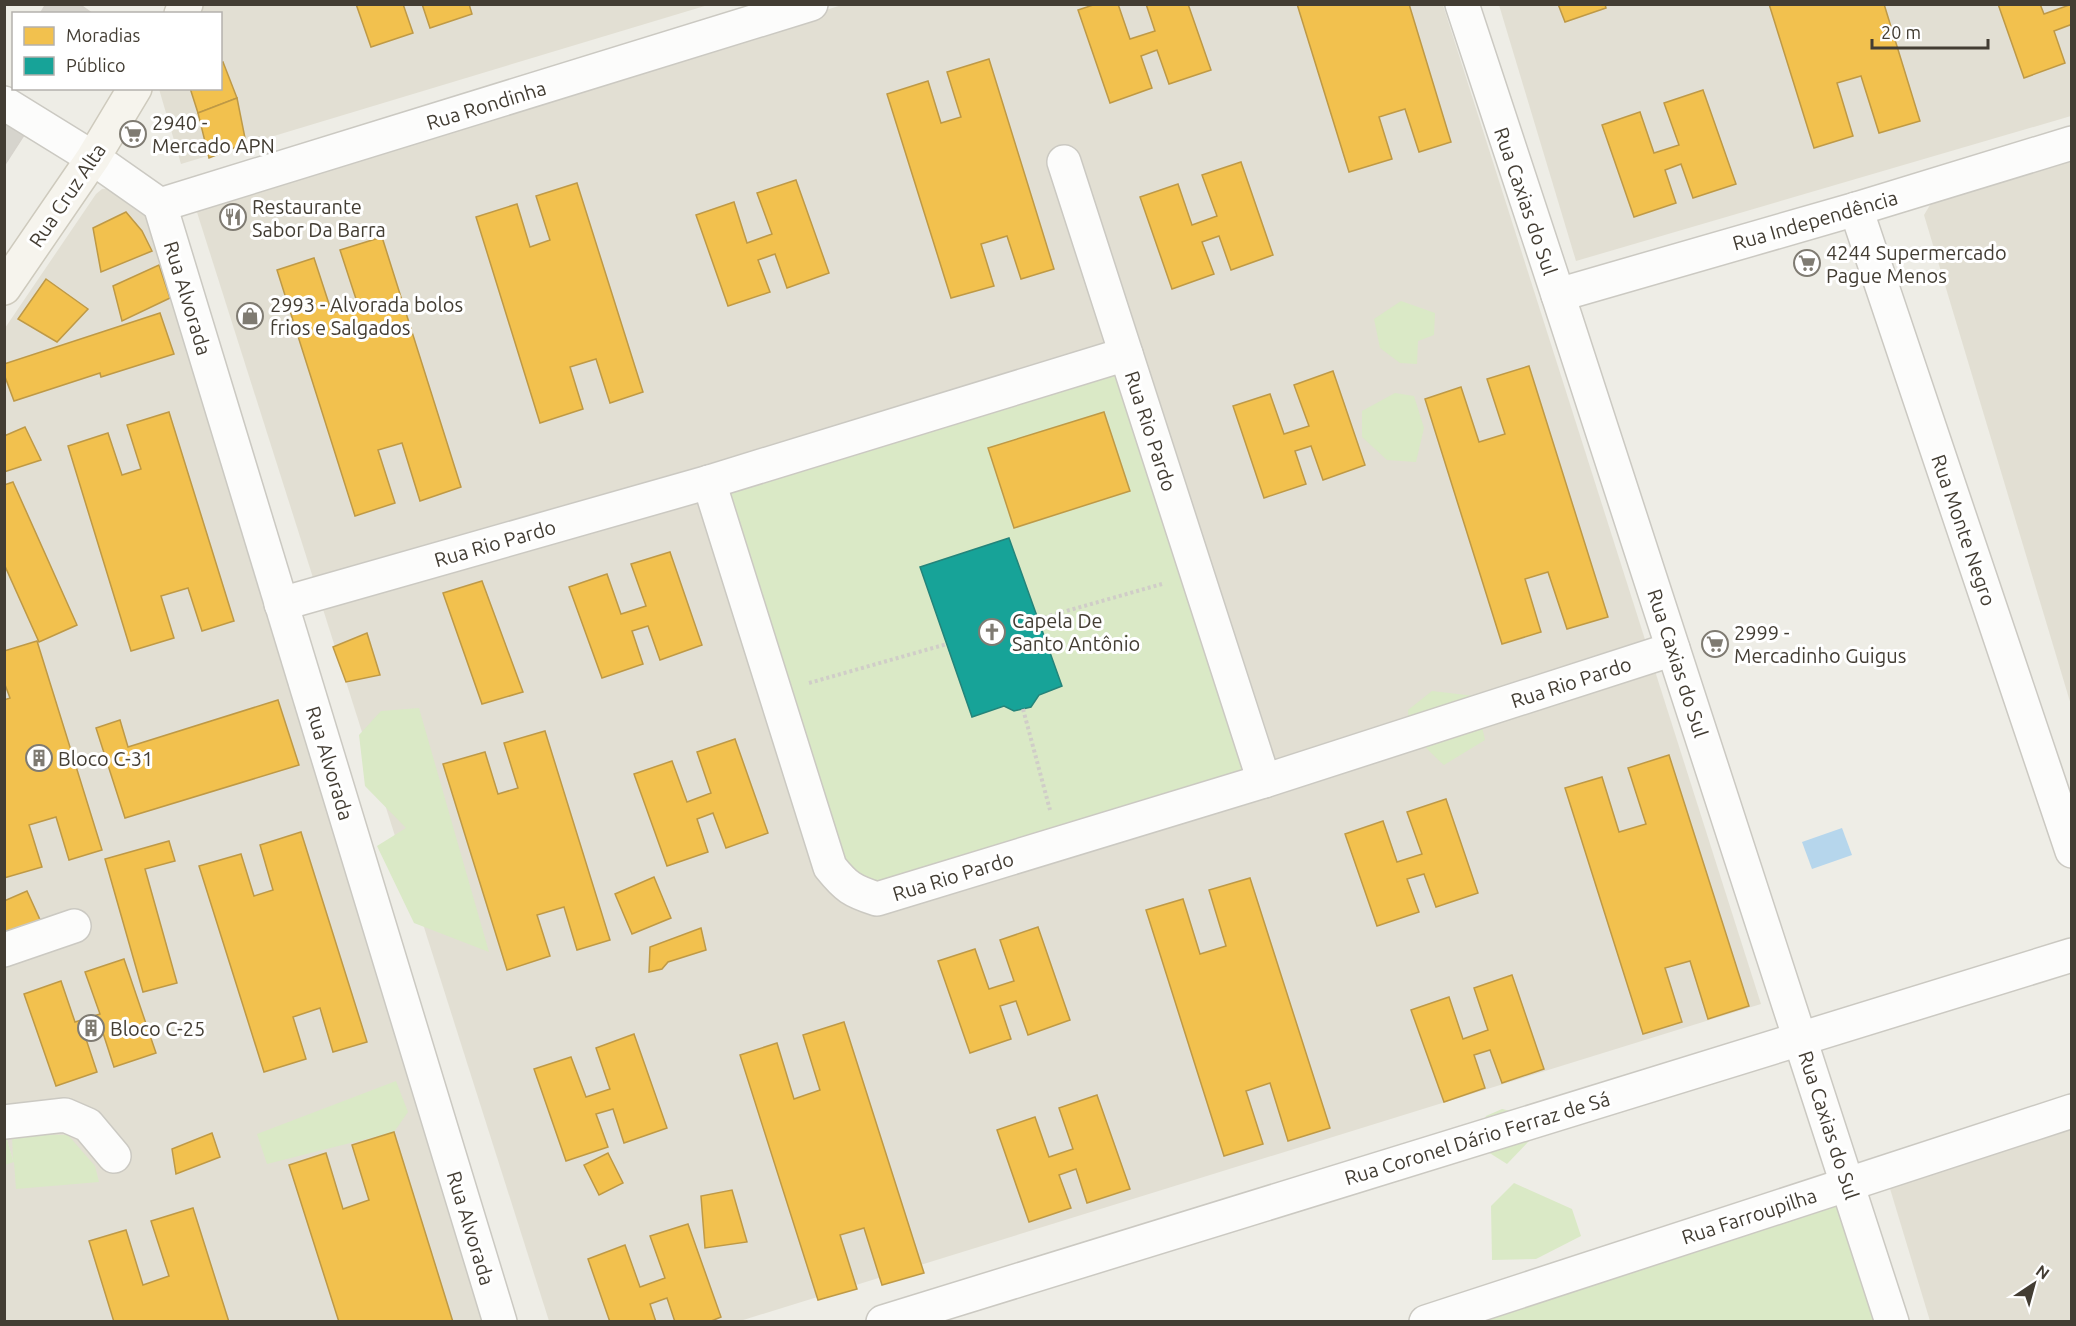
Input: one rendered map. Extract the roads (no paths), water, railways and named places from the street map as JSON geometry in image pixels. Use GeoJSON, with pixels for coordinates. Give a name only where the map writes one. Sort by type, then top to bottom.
{"type":"FeatureCollection","features":[{"type":"Feature","properties":{"kind":"main road","name":"Rua Cruz Alta"},"geometry":{"type":"LineString","coordinates":[[4,288],[93,158],[132,94]]}},
{"type":"Feature","properties":{"kind":"street","name":"Rua Rondinha"},"geometry":{"type":"LineString","coordinates":[[160,205],[811,4]]}},
{"type":"Feature","properties":{"kind":"street","name":"Rua Caxias do Sul"},"geometry":{"type":"LineString","coordinates":[[1461,4],[1849,1184],[1892,1322]]}},
{"type":"Feature","properties":{"kind":"street"},"geometry":{"type":"LineString","coordinates":[[4,103],[93,158],[160,205]]}},
{"type":"Feature","properties":{"kind":"street","name":"Rua Independência"},"geometry":{"type":"LineString","coordinates":[[1558,295],[1856,209],[2072,143]]}},
{"type":"Feature","properties":{"kind":"street","name":"Rua Rio Pardo"},"geometry":{"type":"LineString","coordinates":[[1064,162],[1264,781]]}},
{"type":"Feature","properties":{"kind":"street","name":"Rua Alvorada"},"geometry":{"type":"LineString","coordinates":[[160,205],[500,1322]]}},
{"type":"Feature","properties":{"kind":"street","name":"Rua Monte Negro"},"geometry":{"type":"LineString","coordinates":[[1856,209],[2072,851]]}},
{"type":"Feature","properties":{"kind":"street","name":"Rua Rio Pardo"},"geometry":{"type":"LineString","coordinates":[[281,604],[709,482],[1126,354]]}},
{"type":"Feature","properties":{"kind":"street","name":"Rua Rio Pardo"},"geometry":{"type":"LineString","coordinates":[[709,482],[830,867],[843,883],[856,893],[877,899],[1264,781],[1673,649]]}},
{"type":"Feature","properties":{"kind":"street"},"geometry":{"type":"LineString","coordinates":[[4,950],[74,926]]}},
{"type":"Feature","properties":{"kind":"street","name":"Rua Coronel Dário Ferraz de Sá"},"geometry":{"type":"LineString","coordinates":[[883,1322],[2072,955]]}},
{"type":"Feature","properties":{"kind":"street","name":"Rua Farroupilha"},"geometry":{"type":"LineString","coordinates":[[1426,1322],[2072,1111]]}},
{"type":"Feature","properties":{"kind":"street"},"geometry":{"type":"LineString","coordinates":[[4,1122],[65,1115],[88,1125],[114,1156]]}},
{"type":"Feature","properties":{"kind":"water"},"geometry":{"type":"Polygon","coordinates":[[[1842,828],[1852,855],[1812,869],[1802,842],[1842,828]]]}},
{"type":"Feature","properties":{"kind":"place","name":"2940 - Mercado APN"},"geometry":{"type":"Point","coordinates":[133,134]}},
{"type":"Feature","properties":{"kind":"place","name":"Restaurante Sabor Da Barra"},"geometry":{"type":"Point","coordinates":[233,217]}},
{"type":"Feature","properties":{"kind":"place","name":"4244 Supermercado Pague Menos"},"geometry":{"type":"Point","coordinates":[1807,263]}},
{"type":"Feature","properties":{"kind":"place","name":"2993 - Alvorada bolos frios e Salgados"},"geometry":{"type":"Point","coordinates":[250,316]}},
{"type":"Feature","properties":{"kind":"place","name":"Capela De Santo Antônio"},"geometry":{"type":"Point","coordinates":[992,632]}},
{"type":"Feature","properties":{"kind":"place","name":"2999 - Mercadinho Guigus"},"geometry":{"type":"Point","coordinates":[1715,644]}},
{"type":"Feature","properties":{"kind":"place","name":"Bloco C-31"},"geometry":{"type":"Point","coordinates":[39,758]}},
{"type":"Feature","properties":{"kind":"place","name":"Bloco C-25"},"geometry":{"type":"Point","coordinates":[91,1028]}}]}
